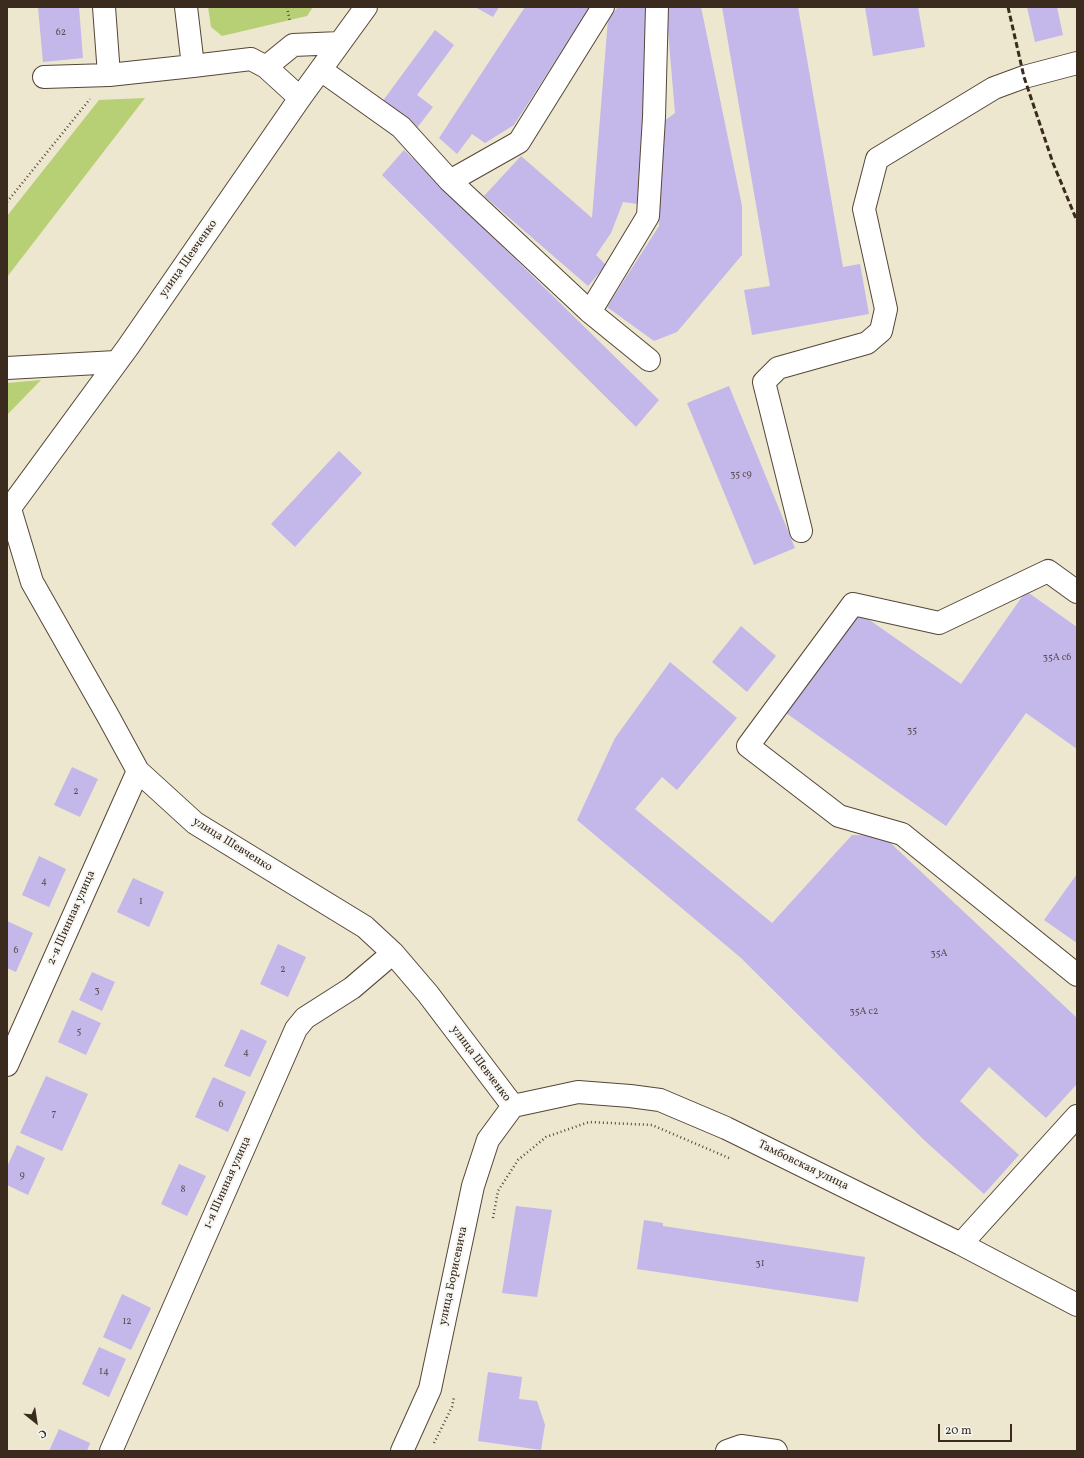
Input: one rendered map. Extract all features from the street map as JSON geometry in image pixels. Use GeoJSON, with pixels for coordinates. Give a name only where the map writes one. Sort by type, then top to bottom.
{"type":"FeatureCollection","features":[{"type":"Feature","properties":{"kind":"street"},"geometry":{"type":"LineString","coordinates":[[104,7],[110,75]]}},
{"type":"Feature","properties":{"kind":"street"},"geometry":{"type":"LineString","coordinates":[[186,7],[193,66]]}},
{"type":"Feature","properties":{"kind":"street","name":"улица Шевченко"},"geometry":{"type":"LineString","coordinates":[[366,7],[300,98],[128,347],[8,510],[32,582],[138,771],[195,823],[365,927],[393,953],[428,994],[513,1106]]}},
{"type":"Feature","properties":{"kind":"street"},"geometry":{"type":"LineString","coordinates":[[450,181],[519,142],[603,7]]}},
{"type":"Feature","properties":{"kind":"street"},"geometry":{"type":"LineString","coordinates":[[590,312],[648,216],[654,117],[657,7]]}},
{"type":"Feature","properties":{"kind":"street"},"geometry":{"type":"LineString","coordinates":[[266,67],[293,45],[340,43]]}},
{"type":"Feature","properties":{"kind":"street"},"geometry":{"type":"LineString","coordinates":[[44,77],[110,75],[250,59],[266,67],[300,98]]}},
{"type":"Feature","properties":{"kind":"street"},"geometry":{"type":"LineString","coordinates":[[801,531],[764,382],[778,368],[867,343],[882,331],[886,309],[864,209],[877,159],[994,88],[1024,77],[1077,63]]}},
{"type":"Feature","properties":{"kind":"street"},"geometry":{"type":"LineString","coordinates":[[320,70],[401,127],[450,181],[590,312],[649,360]]}},
{"type":"Feature","properties":{"kind":"street"},"geometry":{"type":"LineString","coordinates":[[7,368],[116,362]]}},
{"type":"Feature","properties":{"kind":"street"},"geometry":{"type":"LineString","coordinates":[[1077,592],[1048,571],[939,623],[853,604],[748,746],[839,816],[902,834],[1077,975]]}},
{"type":"Feature","properties":{"kind":"street","name":"2-я Шинная улица"},"geometry":{"type":"LineString","coordinates":[[7,1065],[138,771]]}},
{"type":"Feature","properties":{"kind":"street","name":"1-я Шинная улица"},"geometry":{"type":"LineString","coordinates":[[110,1451],[296,1029],[306,1018],[352,988],[393,953]]}},
{"type":"Feature","properties":{"kind":"street","name":"Тамбовская улица"},"geometry":{"type":"LineString","coordinates":[[513,1106],[578,1092],[660,1100],[726,1128],[961,1244],[1077,1305]]}},
{"type":"Feature","properties":{"kind":"street","name":"улица Борисевича"},"geometry":{"type":"LineString","coordinates":[[402,1451],[430,1389],[475,1179],[488,1140],[513,1106]]}},
{"type":"Feature","properties":{"kind":"street"},"geometry":{"type":"LineString","coordinates":[[961,1244],[1077,1116]]}},
{"type":"Feature","properties":{"kind":"street"},"geometry":{"type":"LineString","coordinates":[[727,1451],[741,1446],[776,1451]]}},
{"type":"Feature","properties":{"kind":"path"},"geometry":{"type":"LineString","coordinates":[[7,202],[110,75]]}},
{"type":"Feature","properties":{"kind":"path"},"geometry":{"type":"LineString","coordinates":[[492,1222],[498,1191],[518,1160],[546,1137],[589,1122],[652,1125],[730,1158]]}},
{"type":"Feature","properties":{"kind":"path"},"geometry":{"type":"LineString","coordinates":[[433,1445],[452,1407],[455,1392]]}},
{"type":"Feature","properties":{"kind":"green space"},"geometry":{"type":"Polygon","coordinates":[[[208,7],[313,7],[307,16],[222,36],[211,27],[208,7]]]}},
{"type":"Feature","properties":{"kind":"green space"},"geometry":{"type":"Polygon","coordinates":[[[145,98],[7,277],[7,216],[99,100],[145,98]]]}},
{"type":"Feature","properties":{"kind":"green space"},"geometry":{"type":"Polygon","coordinates":[[[41,380],[7,415],[7,383],[41,380]]]}},
{"type":"Feature","properties":{"kind":"building"},"geometry":{"type":"Polygon","coordinates":[[[38,7],[79,7],[83,58],[43,62],[38,7]]]}},
{"type":"Feature","properties":{"kind":"building"},"geometry":{"type":"Polygon","coordinates":[[[475,7],[499,7],[493,17],[475,7]]]}},
{"type":"Feature","properties":{"kind":"building"},"geometry":{"type":"Polygon","coordinates":[[[525,7],[590,7],[514,125],[485,143],[472,134],[457,154],[439,138],[525,7]]]}},
{"type":"Feature","properties":{"kind":"building"},"geometry":{"type":"Polygon","coordinates":[[[618,7],[647,7],[649,15],[637,204],[623,202],[611,233],[596,255],[606,265],[588,286],[484,196],[521,156],[592,218],[608,19],[618,7]]]}},
{"type":"Feature","properties":{"kind":"building"},"geometry":{"type":"Polygon","coordinates":[[[666,7],[701,7],[742,206],[742,255],[677,332],[654,341],[607,307],[659,226],[664,121],[675,113],[666,7]]]}},
{"type":"Feature","properties":{"kind":"building"},"geometry":{"type":"Polygon","coordinates":[[[722,7],[798,7],[843,267],[860,264],[869,314],[752,335],[744,290],[770,286],[722,7]]]}},
{"type":"Feature","properties":{"kind":"building"},"geometry":{"type":"Polygon","coordinates":[[[865,7],[918,7],[925,47],[873,56],[865,7]]]}},
{"type":"Feature","properties":{"kind":"building"},"geometry":{"type":"Polygon","coordinates":[[[1027,7],[1057,7],[1063,35],[1035,42],[1027,7]]]}},
{"type":"Feature","properties":{"kind":"building"},"geometry":{"type":"Polygon","coordinates":[[[435,30],[454,45],[417,95],[433,107],[417,128],[382,102],[435,30]]]}},
{"type":"Feature","properties":{"kind":"building"},"geometry":{"type":"Polygon","coordinates":[[[404,150],[659,400],[636,427],[382,175],[404,150]]]}},
{"type":"Feature","properties":{"kind":"building"},"geometry":{"type":"Polygon","coordinates":[[[729,386],[795,548],[754,565],[687,403],[729,386]]]}},
{"type":"Feature","properties":{"kind":"building"},"geometry":{"type":"Polygon","coordinates":[[[339,451],[362,473],[295,547],[271,524],[339,451]]]}},
{"type":"Feature","properties":{"kind":"building"},"geometry":{"type":"Polygon","coordinates":[[[1026,591],[1077,627],[1077,749],[1026,713],[946,826],[786,713],[858,612],[961,684],[1026,591]]]}},
{"type":"Feature","properties":{"kind":"building"},"geometry":{"type":"Polygon","coordinates":[[[741,626],[776,656],[747,692],[712,662],[741,626]]]}},
{"type":"Feature","properties":{"kind":"building"},"geometry":{"type":"Polygon","coordinates":[[[670,662],[737,718],[677,790],[662,777],[635,809],[772,923],[852,835],[883,836],[1077,1018],[1077,1084],[1046,1118],[989,1067],[960,1101],[1019,1155],[984,1194],[924,1140],[741,958],[577,820],[615,738],[670,662]]]}},
{"type":"Feature","properties":{"kind":"building"},"geometry":{"type":"Polygon","coordinates":[[[72,767],[98,779],[80,817],[54,805],[72,767]]]}},
{"type":"Feature","properties":{"kind":"building"},"geometry":{"type":"Polygon","coordinates":[[[39,856],[66,869],[49,907],[22,895],[39,856]]]}},
{"type":"Feature","properties":{"kind":"building"},"geometry":{"type":"Polygon","coordinates":[[[1077,874],[1077,943],[1044,920],[1077,874]]]}},
{"type":"Feature","properties":{"kind":"building"},"geometry":{"type":"Polygon","coordinates":[[[133,878],[164,892],[149,927],[117,912],[133,878]]]}},
{"type":"Feature","properties":{"kind":"building"},"geometry":{"type":"Polygon","coordinates":[[[7,921],[33,933],[16,972],[7,968],[7,921]]]}},
{"type":"Feature","properties":{"kind":"building"},"geometry":{"type":"Polygon","coordinates":[[[278,944],[306,957],[288,997],[260,984],[278,944]]]}},
{"type":"Feature","properties":{"kind":"building"},"geometry":{"type":"Polygon","coordinates":[[[92,972],[115,982],[102,1011],[79,1000],[92,972]]]}},
{"type":"Feature","properties":{"kind":"building"},"geometry":{"type":"Polygon","coordinates":[[[72,1010],[101,1023],[86,1055],[58,1042],[72,1010]]]}},
{"type":"Feature","properties":{"kind":"building"},"geometry":{"type":"Polygon","coordinates":[[[241,1029],[267,1041],[250,1077],[224,1066],[241,1029]]]}},
{"type":"Feature","properties":{"kind":"building"},"geometry":{"type":"Polygon","coordinates":[[[46,1076],[88,1094],[62,1151],[20,1133],[46,1076]]]}},
{"type":"Feature","properties":{"kind":"building"},"geometry":{"type":"Polygon","coordinates":[[[213,1077],[246,1092],[228,1132],[195,1117],[213,1077]]]}},
{"type":"Feature","properties":{"kind":"building"},"geometry":{"type":"Polygon","coordinates":[[[17,1145],[45,1158],[28,1195],[7,1185],[7,1167],[17,1145]]]}},
{"type":"Feature","properties":{"kind":"building"},"geometry":{"type":"Polygon","coordinates":[[[179,1164],[206,1176],[187,1216],[161,1204],[179,1164]]]}},
{"type":"Feature","properties":{"kind":"building"},"geometry":{"type":"Polygon","coordinates":[[[516,1206],[552,1210],[537,1297],[502,1293],[516,1206]]]}},
{"type":"Feature","properties":{"kind":"building"},"geometry":{"type":"Polygon","coordinates":[[[644,1220],[663,1223],[663,1226],[865,1257],[858,1302],[637,1269],[644,1220]]]}},
{"type":"Feature","properties":{"kind":"building"},"geometry":{"type":"Polygon","coordinates":[[[122,1294],[151,1308],[131,1350],[103,1337],[122,1294]]]}},
{"type":"Feature","properties":{"kind":"building"},"geometry":{"type":"Polygon","coordinates":[[[99,1347],[126,1359],[109,1397],[82,1384],[99,1347]]]}},
{"type":"Feature","properties":{"kind":"building"},"geometry":{"type":"Polygon","coordinates":[[[488,1372],[522,1377],[519,1399],[537,1401],[545,1425],[541,1450],[478,1441],[488,1372]]]}},
{"type":"Feature","properties":{"kind":"building"},"geometry":{"type":"Polygon","coordinates":[[[59,1429],[90,1443],[87,1451],[49,1451],[59,1429]]]}},
{"type":"Feature","properties":{"kind":"railway"},"geometry":{"type":"LineString","coordinates":[[1008,7],[1024,77],[1053,163],[1077,221]]}}]}
